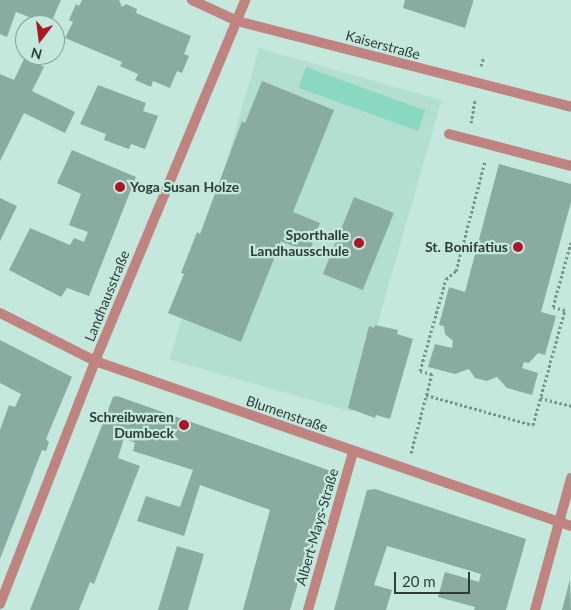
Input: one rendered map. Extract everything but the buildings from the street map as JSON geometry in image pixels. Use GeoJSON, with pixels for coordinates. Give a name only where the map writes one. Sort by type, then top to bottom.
{"type":"FeatureCollection","features":[{"type":"Feature","properties":{"kind":"street","name":"Kaiserstraße"},"geometry":{"type":"LineString","coordinates":[[192,0],[237,21],[571,107]]}},
{"type":"Feature","properties":{"kind":"street","name":"Landhausstraße"},"geometry":{"type":"LineString","coordinates":[[0,604],[95,361],[245,0]]}},
{"type":"Feature","properties":{"kind":"street"},"geometry":{"type":"LineString","coordinates":[[449,134],[571,166]]}},
{"type":"Feature","properties":{"kind":"street","name":"Blumenstraße"},"geometry":{"type":"LineString","coordinates":[[0,313],[95,361],[406,471],[571,526]]}},
{"type":"Feature","properties":{"kind":"street","name":"Albert-Mays-Straße"},"geometry":{"type":"LineString","coordinates":[[308,610],[353,452]]}},
{"type":"Feature","properties":{"kind":"street"},"geometry":{"type":"LineString","coordinates":[[535,610],[571,478]]}},
{"type":"Feature","properties":{"kind":"path"},"geometry":{"type":"LineString","coordinates":[[406,471],[432,374],[420,370],[446,279],[456,271],[490,144]]}},
{"type":"Feature","properties":{"kind":"path"},"geometry":{"type":"LineString","coordinates":[[426,395],[533,425],[565,310],[553,306],[571,242]]}},
{"type":"Feature","properties":{"kind":"path"},"geometry":{"type":"LineString","coordinates":[[540,398],[571,406]]}},
{"type":"Feature","properties":{"kind":"shaded area"},"geometry":{"type":"Polygon","coordinates":[[[259,48],[442,100],[352,412],[170,359],[259,48]]]}},
{"type":"Feature","properties":{"kind":"green space"},"geometry":{"type":"Polygon","coordinates":[[[306,67],[425,110],[418,131],[298,88],[306,67]]]}},
{"type":"Feature","properties":{"kind":"place","name":"Yoga Susan Holze"},"geometry":{"type":"Point","coordinates":[120,187]}},
{"type":"Feature","properties":{"kind":"place","name":"Sporthalle Landhausschule"},"geometry":{"type":"Point","coordinates":[359,243]}},
{"type":"Feature","properties":{"kind":"place","name":"St. Bonifatius"},"geometry":{"type":"Point","coordinates":[518,247]}},
{"type":"Feature","properties":{"kind":"place","name":"Schreibwaren Dumbeck"},"geometry":{"type":"Point","coordinates":[184,425]}}]}
